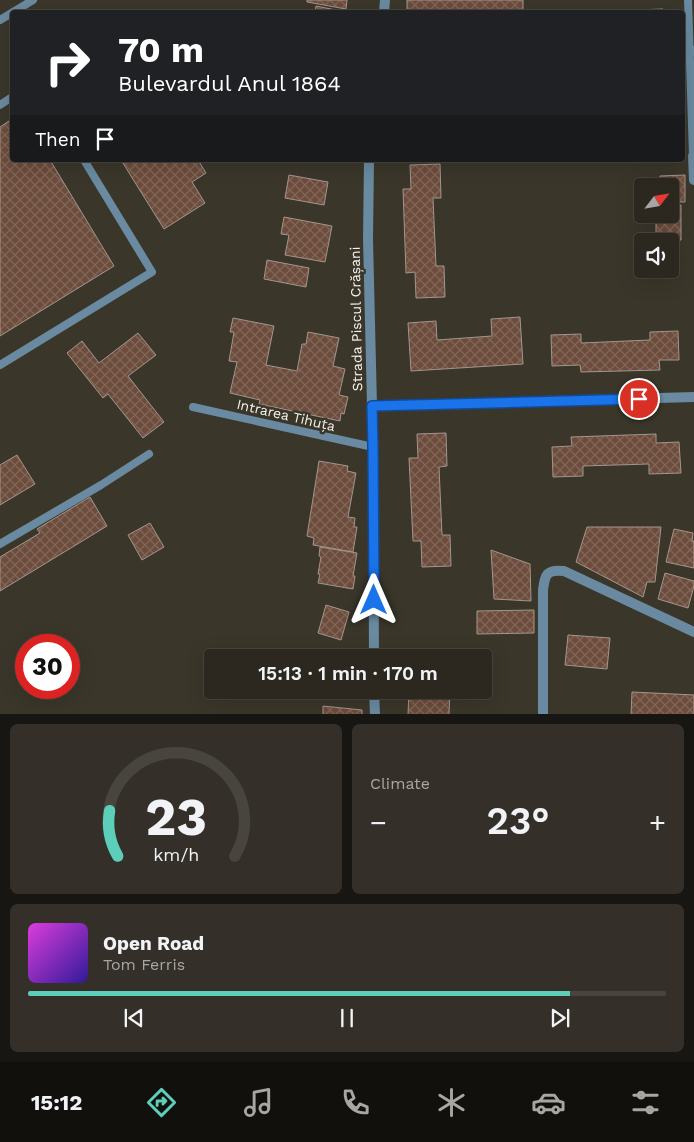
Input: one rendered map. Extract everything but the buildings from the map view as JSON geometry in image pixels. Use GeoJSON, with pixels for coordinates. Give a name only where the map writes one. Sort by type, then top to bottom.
{"type":"FeatureCollection","features":[{"type":"Feature","properties":{"kind":"street"},"geometry":{"type":"LineString","coordinates":[[693,156],[694,180]]}},
{"type":"Feature","properties":{"kind":"street","name":"Strada Piscul Crășani"},"geometry":{"type":"LineString","coordinates":[[369,162],[368,239],[373,447],[374,649]]}},
{"type":"Feature","properties":{"kind":"street"},"geometry":{"type":"LineString","coordinates":[[372,406],[694,397]]}},
{"type":"Feature","properties":{"kind":"street"},"geometry":{"type":"LineString","coordinates":[[543,714],[543,590],[544,578],[549,572],[555,570],[564,571],[694,632]]}},
{"type":"Feature","properties":{"kind":"street"},"geometry":{"type":"LineString","coordinates":[[374,699],[375,714]]}},
{"type":"Feature","properties":{"kind":"lane"},"geometry":{"type":"LineString","coordinates":[[16,10],[33,0]]}},
{"type":"Feature","properties":{"kind":"lane"},"geometry":{"type":"LineString","coordinates":[[688,0],[693,156]]}},
{"type":"Feature","properties":{"kind":"lane"},"geometry":{"type":"LineString","coordinates":[[0,365],[152,272],[85,162]]}},
{"type":"Feature","properties":{"kind":"lane","name":"Intrarea Tihuța"},"geometry":{"type":"LineString","coordinates":[[193,407],[373,447]]}},
{"type":"Feature","properties":{"kind":"lane"},"geometry":{"type":"LineString","coordinates":[[0,544],[101,485],[149,454]]}},
{"type":"Feature","properties":{"kind":"route"},"geometry":{"type":"LineString","coordinates":[[374,600],[372,406],[639,399]]}}]}
